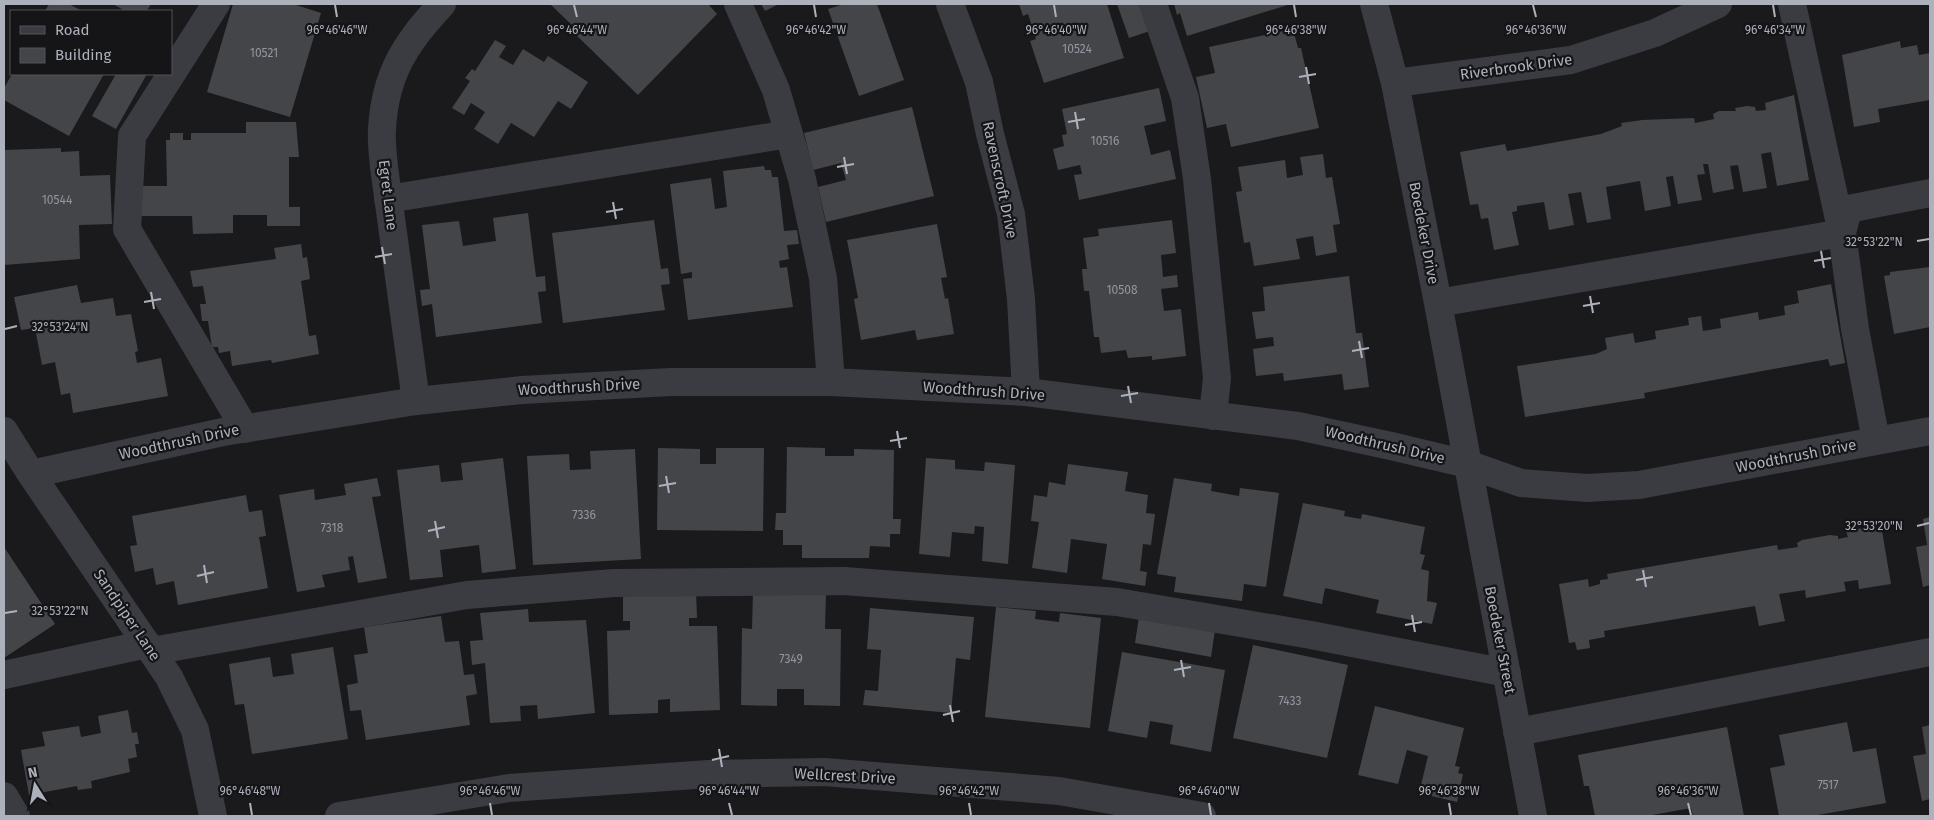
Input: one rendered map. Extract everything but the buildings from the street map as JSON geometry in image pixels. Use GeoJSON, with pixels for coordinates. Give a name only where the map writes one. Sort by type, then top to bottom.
{"type":"FeatureCollection","features":[{"type":"Feature","properties":{"kind":"street"},"geometry":{"type":"LineString","coordinates":[[172,73],[216,4]]}},
{"type":"Feature","properties":{"kind":"street","name":"Egret Lane"},"geometry":{"type":"LineString","coordinates":[[416,401],[384,167],[382,129],[388,88],[399,61],[417,30],[442,4]]}},
{"type":"Feature","properties":{"kind":"street"},"geometry":{"type":"LineString","coordinates":[[738,4],[776,90],[802,179],[823,278],[831,382]]}},
{"type":"Feature","properties":{"kind":"street","name":"Ravenscroft Drive"},"geometry":{"type":"LineString","coordinates":[[950,4],[979,82],[1010,214],[1021,298],[1026,392]]}},
{"type":"Feature","properties":{"kind":"street"},"geometry":{"type":"LineString","coordinates":[[1153,4],[1185,98],[1197,179],[1217,378],[1213,416]]}},
{"type":"Feature","properties":{"kind":"street","name":"Boedeker Drive"},"geometry":{"type":"LineString","coordinates":[[1374,4],[1395,83],[1467,464]]}},
{"type":"Feature","properties":{"kind":"street","name":"Riverbrook Drive"},"geometry":{"type":"LineString","coordinates":[[1395,83],[1571,60],[1655,33],[1718,4]]}},
{"type":"Feature","properties":{"kind":"street"},"geometry":{"type":"LineString","coordinates":[[1792,4],[1842,233],[1855,329],[1876,441]]}},
{"type":"Feature","properties":{"kind":"street"},"geometry":{"type":"LineString","coordinates":[[171,75],[132,136],[127,229],[245,428]]}},
{"type":"Feature","properties":{"kind":"street"},"geometry":{"type":"LineString","coordinates":[[388,199],[789,134]]}},
{"type":"Feature","properties":{"kind":"street"},"geometry":{"type":"LineString","coordinates":[[1842,233],[1848,209],[1930,193]]}},
{"type":"Feature","properties":{"kind":"street"},"geometry":{"type":"LineString","coordinates":[[1438,303],[1842,233]]}},
{"type":"Feature","properties":{"kind":"street","name":"Woodthrush Drive"},"geometry":{"type":"LineString","coordinates":[[31,474],[223,432],[416,401],[522,390],[671,382],[831,382],[1026,392],[1298,426],[1467,464],[1521,483],[1587,488],[1639,486],[1930,431]]}},
{"type":"Feature","properties":{"kind":"street","name":"Sandpiper Lane"},"geometry":{"type":"LineString","coordinates":[[4,431],[31,474],[169,676],[195,730],[213,816]]}},
{"type":"Feature","properties":{"kind":"street","name":"Boedeker Street"},"geometry":{"type":"LineString","coordinates":[[1467,464],[1533,816]]}},
{"type":"Feature","properties":{"kind":"street"},"geometry":{"type":"LineString","coordinates":[[4,675],[150,647],[467,595],[614,583],[844,581],[1117,602],[1311,635],[1507,673]]}},
{"type":"Feature","properties":{"kind":"street"},"geometry":{"type":"LineString","coordinates":[[1517,732],[1930,652]]}},
{"type":"Feature","properties":{"kind":"street","name":"Wellcrest Drive"},"geometry":{"type":"LineString","coordinates":[[338,816],[508,788],[708,774],[816,772],[1059,792],[1202,816]]}},
{"type":"Feature","properties":{"kind":"street"},"geometry":{"type":"LineString","coordinates":[[4,796],[16,816]]}}]}
